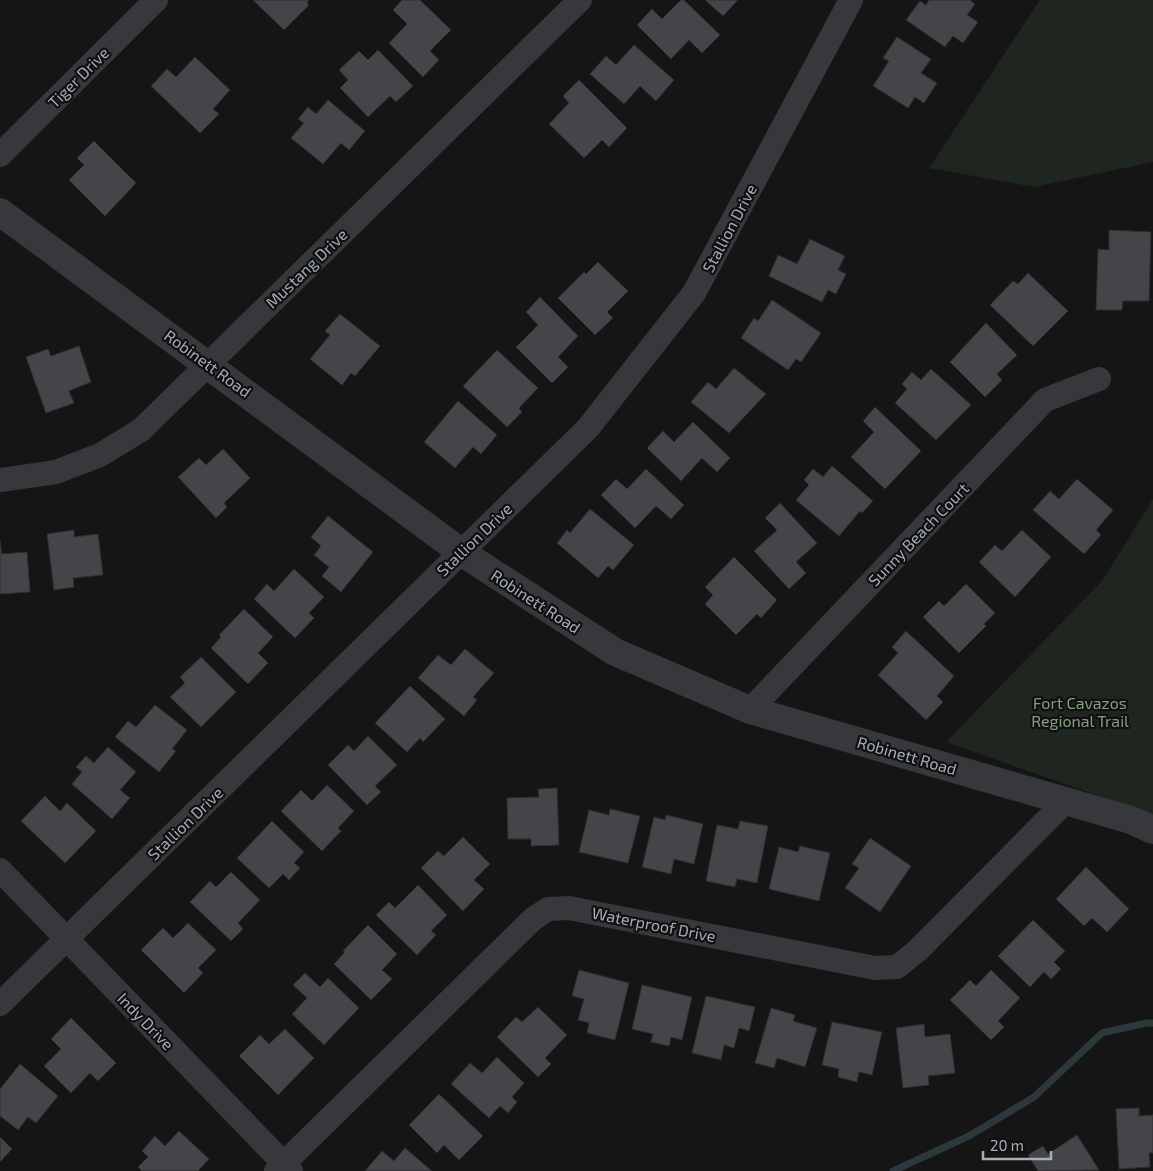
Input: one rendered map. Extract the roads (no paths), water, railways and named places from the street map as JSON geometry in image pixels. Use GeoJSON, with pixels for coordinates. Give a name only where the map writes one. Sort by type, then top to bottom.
{"type":"FeatureCollection","features":[{"type":"Feature","properties":{"kind":"street","name":"Tiger Drive"},"geometry":{"type":"LineString","coordinates":[[0,155],[156,0]]}},
{"type":"Feature","properties":{"kind":"street","name":"Mustang Drive"},"geometry":{"type":"LineString","coordinates":[[0,480],[56,472],[100,455],[141,430],[580,0]]}},
{"type":"Feature","properties":{"kind":"street","name":"Stallion Drive"},"geometry":{"type":"LineString","coordinates":[[0,1004],[588,428],[694,293],[851,0]]}},
{"type":"Feature","properties":{"kind":"street","name":"Robinett Road"},"geometry":{"type":"LineString","coordinates":[[0,212],[209,364],[461,552],[615,652],[750,710],[1131,820],[1153,830]]}},
{"type":"Feature","properties":{"kind":"street","name":"Sunny Beach Court"},"geometry":{"type":"LineString","coordinates":[[750,710],[1045,400],[1099,379]]}},
{"type":"Feature","properties":{"kind":"street","name":"Waterproof Drive"},"geometry":{"type":"LineString","coordinates":[[284,1168],[533,919],[548,909],[569,908],[875,968],[897,966],[917,951],[1066,801]]}},
{"type":"Feature","properties":{"kind":"street","name":"Indy Drive"},"geometry":{"type":"LineString","coordinates":[[0,870],[284,1168]]}},
{"type":"Feature","properties":{"kind":"waterway"},"geometry":{"type":"LineString","coordinates":[[893,1171],[969,1136],[1034,1097],[1102,1033],[1153,1023]]}},
{"type":"Feature","properties":{"kind":"park label","name":"Fort Cavazos Regional Trail"},"geometry":{"type":"Point","coordinates":[1080,711]}}]}
